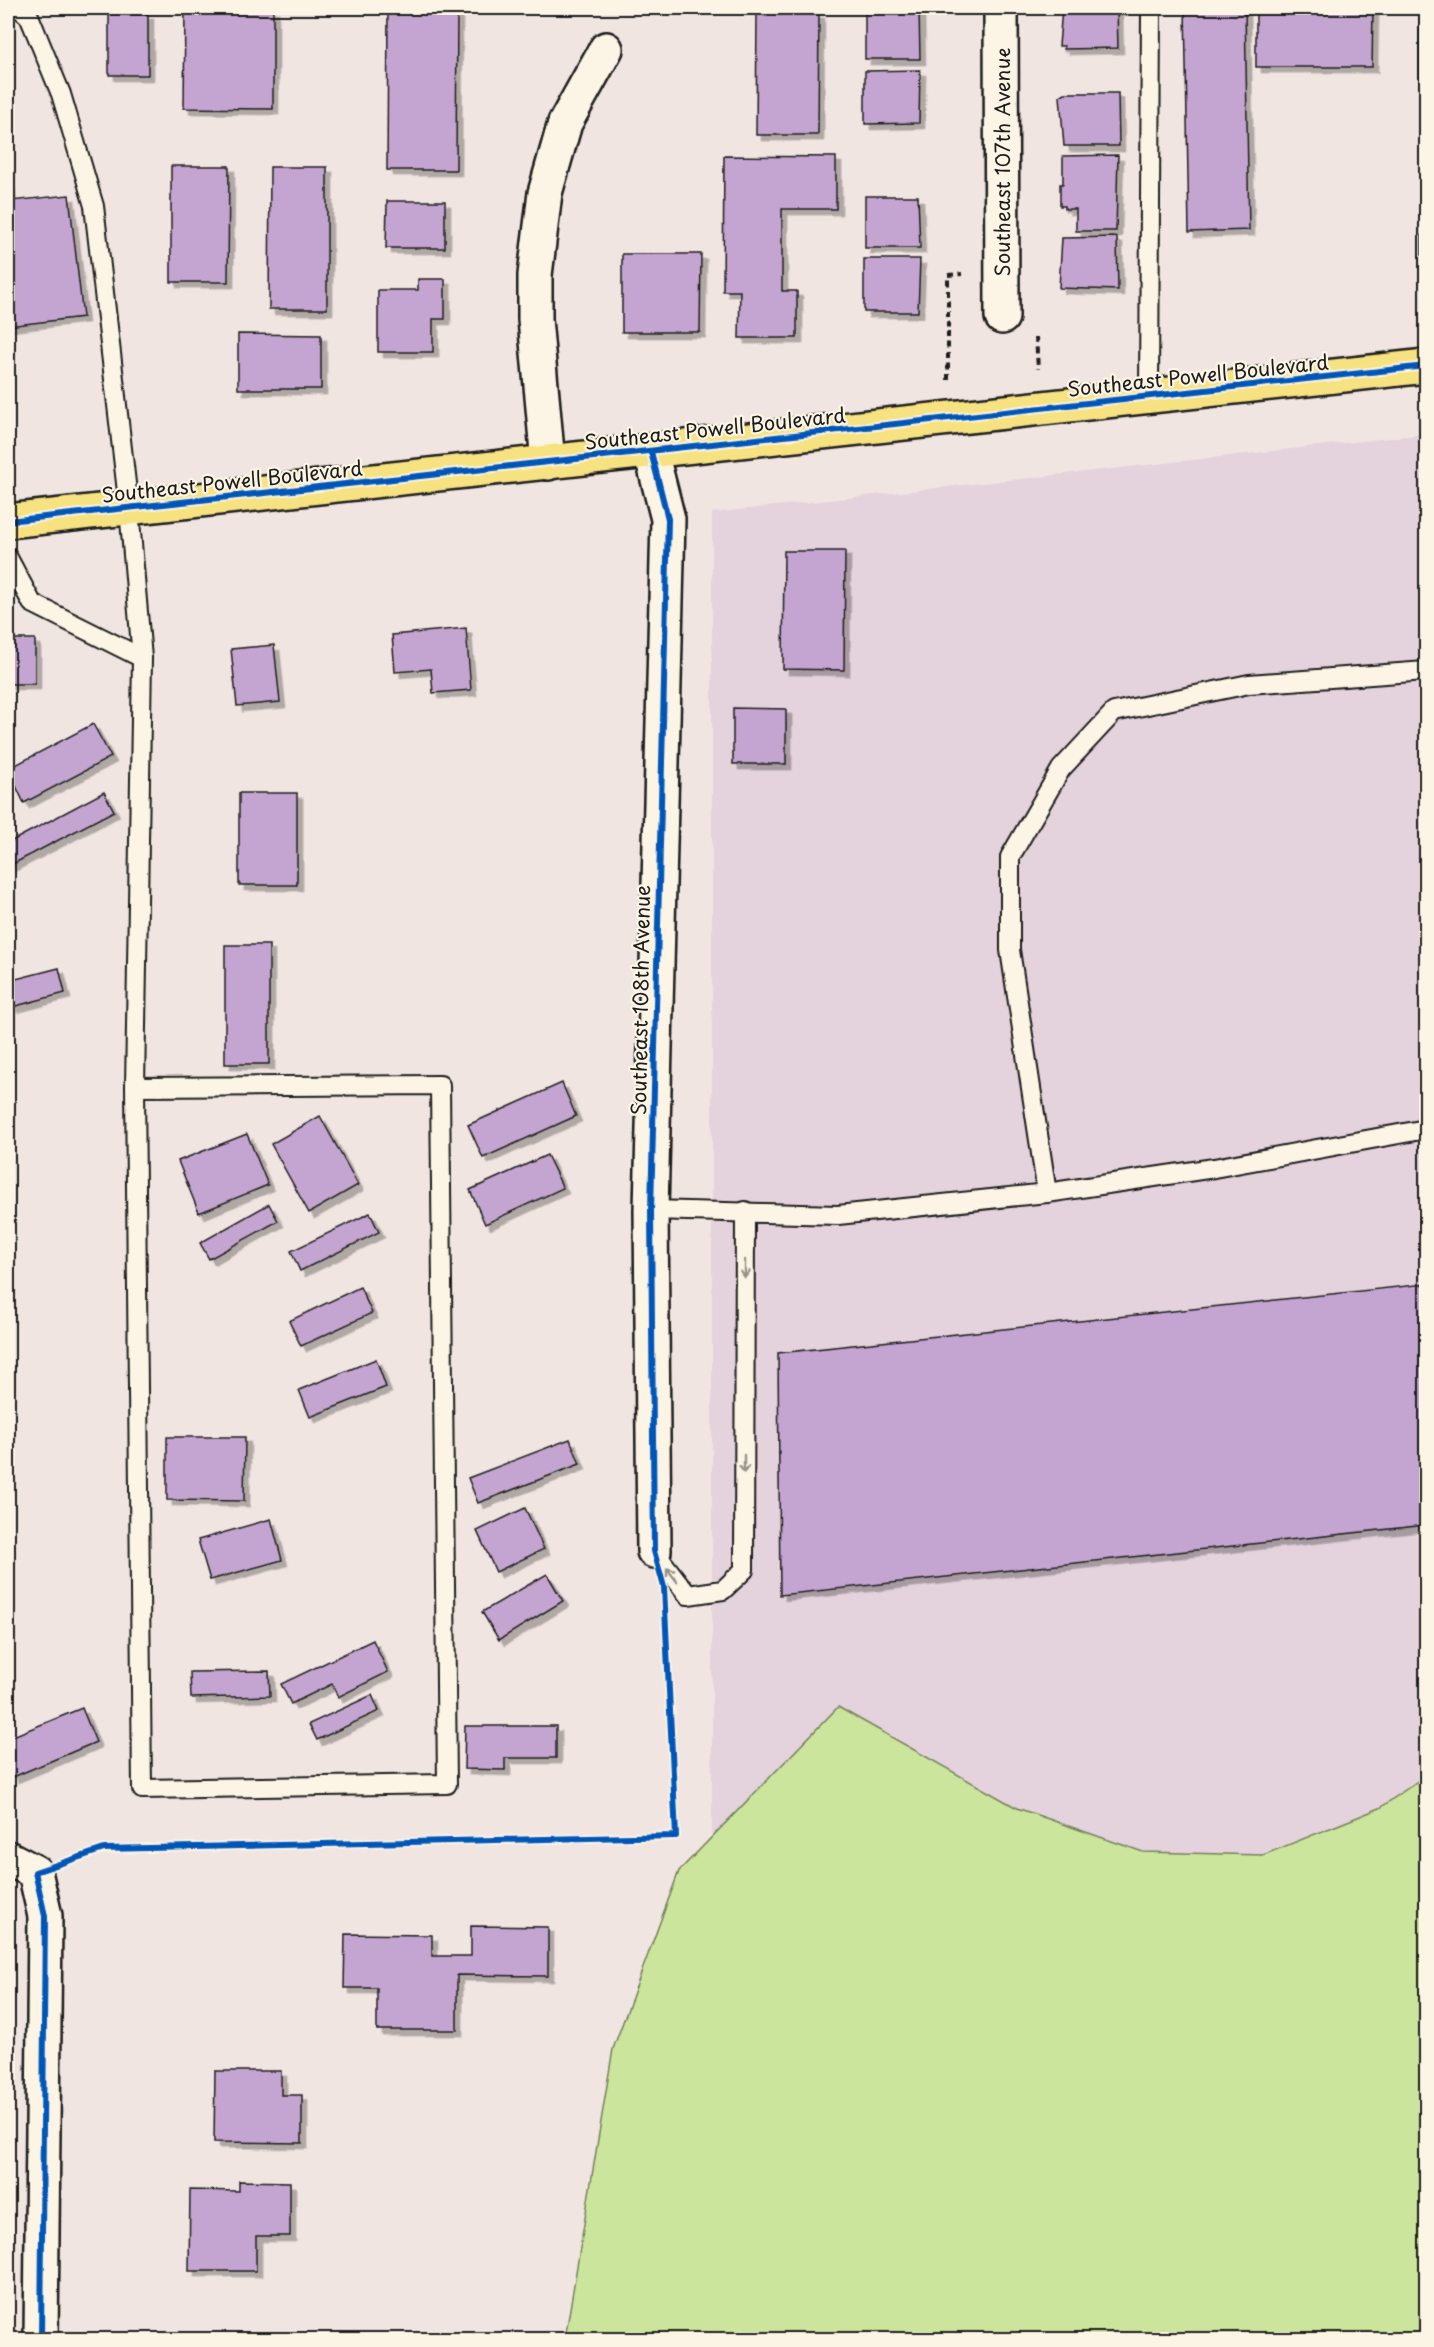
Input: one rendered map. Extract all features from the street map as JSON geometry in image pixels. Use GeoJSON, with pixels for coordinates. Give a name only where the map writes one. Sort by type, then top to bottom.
{"type":"FeatureCollection","features":[{"type":"Feature","properties":{"kind":"main road","name":"Southeast Powell Boulevard"},"geometry":{"type":"LineString","coordinates":[[8,521],[1426,366]]}},
{"type":"Feature","properties":{"kind":"street","name":"Southeast 107th Avenue"},"geometry":{"type":"LineString","coordinates":[[1001,8],[1002,316]]}},
{"type":"Feature","properties":{"kind":"street"},"geometry":{"type":"LineString","coordinates":[[548,463],[535,297],[535,274],[545,193],[565,123],[606,49]]}},
{"type":"Feature","properties":{"kind":"street","name":"Southeast 108th Avenue"},"geometry":{"type":"LineString","coordinates":[[651,452],[668,519],[651,1210],[654,1551]]}},
{"type":"Feature","properties":{"kind":"street"},"geometry":{"type":"LineString","coordinates":[[21,1865],[45,1916],[41,2340]]}},
{"type":"Feature","properties":{"kind":"lane"},"geometry":{"type":"LineString","coordinates":[[19,8],[29,16],[61,94],[94,206],[129,509],[142,658],[135,1087],[142,1789],[447,1785],[440,1084],[135,1087]]}},
{"type":"Feature","properties":{"kind":"lane"},"geometry":{"type":"LineString","coordinates":[[1149,396],[1151,8]]}},
{"type":"Feature","properties":{"kind":"lane"},"geometry":{"type":"LineString","coordinates":[[8,558],[32,603],[142,658]]}},
{"type":"Feature","properties":{"kind":"lane"},"geometry":{"type":"LineString","coordinates":[[1047,1193],[1010,950],[1010,857],[1061,769],[1114,712],[1249,684],[1426,671]]}},
{"type":"Feature","properties":{"kind":"lane"},"geometry":{"type":"LineString","coordinates":[[651,1210],[838,1215],[1047,1193],[1214,1168],[1426,1129]]}},
{"type":"Feature","properties":{"kind":"lane"},"geometry":{"type":"LineString","coordinates":[[654,1551],[688,1595],[723,1590],[744,1570],[745,1211]]}},
{"type":"Feature","properties":{"kind":"shaded area"},"geometry":{"type":"Polygon","coordinates":[[[1426,434],[1426,1775],[1380,1808],[1263,1855],[1143,1852],[1017,1808],[838,1707],[712,1837],[712,513],[1426,434]]]}},
{"type":"Feature","properties":{"kind":"green space"},"geometry":{"type":"Polygon","coordinates":[[[838,1707],[1017,1808],[1143,1852],[1263,1855],[1380,1808],[1426,1775],[1426,2339],[565,2339],[613,2049],[679,1871],[838,1707]]]}},
{"type":"Feature","properties":{"kind":"building"},"geometry":{"type":"Polygon","coordinates":[[[185,8],[273,8],[273,109],[184,108],[185,8]]]}},
{"type":"Feature","properties":{"kind":"building"},"geometry":{"type":"Polygon","coordinates":[[[388,8],[457,8],[456,170],[387,170],[388,8]]]}},
{"type":"Feature","properties":{"kind":"building"},"geometry":{"type":"Polygon","coordinates":[[[865,8],[919,8],[920,59],[865,59],[865,8]]]}},
{"type":"Feature","properties":{"kind":"building"},"geometry":{"type":"Polygon","coordinates":[[[1062,8],[1117,8],[1118,48],[1064,49],[1064,46],[1059,46],[1062,8]]]}},
{"type":"Feature","properties":{"kind":"building"},"geometry":{"type":"Polygon","coordinates":[[[1185,8],[1245,8],[1249,230],[1189,232],[1185,8]]]}},
{"type":"Feature","properties":{"kind":"building"},"geometry":{"type":"Polygon","coordinates":[[[1256,8],[1373,8],[1372,67],[1256,67],[1256,8]]]}},
{"type":"Feature","properties":{"kind":"building"},"geometry":{"type":"Polygon","coordinates":[[[757,13],[819,13],[818,135],[756,135],[757,13]]]}},
{"type":"Feature","properties":{"kind":"building"},"geometry":{"type":"Polygon","coordinates":[[[109,14],[148,14],[148,75],[109,75],[109,14]]]}},
{"type":"Feature","properties":{"kind":"building"},"geometry":{"type":"Polygon","coordinates":[[[1420,19],[1426,19],[1426,119],[1420,119],[1420,19]]]}},
{"type":"Feature","properties":{"kind":"building"},"geometry":{"type":"Polygon","coordinates":[[[920,70],[919,123],[865,124],[865,71],[920,70]]]}},
{"type":"Feature","properties":{"kind":"building"},"geometry":{"type":"Polygon","coordinates":[[[1065,93],[1118,93],[1119,146],[1064,146],[1060,96],[1065,93]]]}},
{"type":"Feature","properties":{"kind":"building"},"geometry":{"type":"Polygon","coordinates":[[[1422,153],[1426,153],[1426,255],[1422,255],[1422,153]]]}},
{"type":"Feature","properties":{"kind":"building"},"geometry":{"type":"Polygon","coordinates":[[[1118,155],[1116,231],[1076,231],[1076,209],[1065,209],[1065,206],[1060,206],[1063,156],[1118,155]]]}},
{"type":"Feature","properties":{"kind":"building"},"geometry":{"type":"Polygon","coordinates":[[[724,156],[836,157],[836,209],[782,209],[782,291],[797,291],[797,338],[739,338],[740,291],[723,291],[724,156]]]}},
{"type":"Feature","properties":{"kind":"building"},"geometry":{"type":"Polygon","coordinates":[[[171,166],[229,166],[228,282],[171,282],[171,166]]]}},
{"type":"Feature","properties":{"kind":"building"},"geometry":{"type":"Polygon","coordinates":[[[270,167],[327,167],[327,309],[269,309],[270,167]]]}},
{"type":"Feature","properties":{"kind":"building"},"geometry":{"type":"Polygon","coordinates":[[[8,170],[11,201],[69,195],[83,317],[8,326],[8,170]]]}},
{"type":"Feature","properties":{"kind":"building"},"geometry":{"type":"Polygon","coordinates":[[[865,196],[918,196],[920,248],[865,248],[865,196]]]}},
{"type":"Feature","properties":{"kind":"building"},"geometry":{"type":"Polygon","coordinates":[[[387,201],[445,201],[445,248],[386,248],[387,201]]]}},
{"type":"Feature","properties":{"kind":"building"},"geometry":{"type":"Polygon","coordinates":[[[1117,237],[1118,290],[1059,288],[1062,238],[1117,237]]]}},
{"type":"Feature","properties":{"kind":"building"},"geometry":{"type":"Polygon","coordinates":[[[622,254],[701,254],[700,332],[622,332],[622,254]]]}},
{"type":"Feature","properties":{"kind":"building"},"geometry":{"type":"Polygon","coordinates":[[[864,259],[920,259],[918,312],[864,312],[864,259]]]}},
{"type":"Feature","properties":{"kind":"building"},"geometry":{"type":"Polygon","coordinates":[[[418,279],[445,279],[445,319],[433,319],[433,352],[378,352],[378,290],[418,290],[418,279]]]}},
{"type":"Feature","properties":{"kind":"building"},"geometry":{"type":"Polygon","coordinates":[[[238,334],[321,335],[321,389],[238,389],[238,334]]]}},
{"type":"Feature","properties":{"kind":"building"},"geometry":{"type":"Polygon","coordinates":[[[784,551],[845,551],[844,670],[783,669],[784,551]]]}},
{"type":"Feature","properties":{"kind":"building"},"geometry":{"type":"Polygon","coordinates":[[[466,628],[471,690],[433,693],[431,669],[395,672],[392,635],[466,628]]]}},
{"type":"Feature","properties":{"kind":"building"},"geometry":{"type":"Polygon","coordinates":[[[8,639],[35,639],[35,684],[8,684],[8,639]]]}},
{"type":"Feature","properties":{"kind":"building"},"geometry":{"type":"Polygon","coordinates":[[[274,645],[280,702],[237,706],[231,649],[274,645]]]}},
{"type":"Feature","properties":{"kind":"building"},"geometry":{"type":"Polygon","coordinates":[[[733,708],[786,709],[786,764],[733,764],[733,708]]]}},
{"type":"Feature","properties":{"kind":"building"},"geometry":{"type":"Polygon","coordinates":[[[93,724],[111,757],[24,803],[8,769],[93,724]]]}},
{"type":"Feature","properties":{"kind":"building"},"geometry":{"type":"Polygon","coordinates":[[[104,792],[114,811],[9,866],[8,843],[104,792]]]}},
{"type":"Feature","properties":{"kind":"building"},"geometry":{"type":"Polygon","coordinates":[[[239,793],[297,793],[297,885],[239,885],[239,793]]]}},
{"type":"Feature","properties":{"kind":"building"},"geometry":{"type":"Polygon","coordinates":[[[225,945],[269,945],[269,1064],[225,1064],[225,945]]]}},
{"type":"Feature","properties":{"kind":"building"},"geometry":{"type":"Polygon","coordinates":[[[59,968],[65,993],[12,1007],[8,981],[59,968]]]}},
{"type":"Feature","properties":{"kind":"building"},"geometry":{"type":"Polygon","coordinates":[[[562,1083],[576,1116],[483,1158],[468,1125],[562,1083]]]}},
{"type":"Feature","properties":{"kind":"building"},"geometry":{"type":"Polygon","coordinates":[[[320,1116],[358,1185],[309,1213],[271,1144],[320,1116]]]}},
{"type":"Feature","properties":{"kind":"building"},"geometry":{"type":"Polygon","coordinates":[[[247,1134],[268,1185],[199,1213],[178,1161],[247,1134]]]}},
{"type":"Feature","properties":{"kind":"building"},"geometry":{"type":"Polygon","coordinates":[[[547,1155],[563,1188],[485,1224],[470,1190],[547,1155]]]}},
{"type":"Feature","properties":{"kind":"building"},"geometry":{"type":"Polygon","coordinates":[[[269,1204],[278,1221],[209,1259],[200,1243],[269,1204]]]}},
{"type":"Feature","properties":{"kind":"building"},"geometry":{"type":"Polygon","coordinates":[[[370,1213],[379,1232],[300,1271],[291,1251],[370,1213]]]}},
{"type":"Feature","properties":{"kind":"building"},"geometry":{"type":"Polygon","coordinates":[[[1426,1284],[1426,1525],[780,1595],[778,1353],[1426,1284]]]}},
{"type":"Feature","properties":{"kind":"building"},"geometry":{"type":"Polygon","coordinates":[[[360,1287],[372,1313],[301,1346],[289,1321],[360,1287]]]}},
{"type":"Feature","properties":{"kind":"building"},"geometry":{"type":"Polygon","coordinates":[[[376,1359],[386,1387],[310,1417],[299,1390],[376,1359]]]}},
{"type":"Feature","properties":{"kind":"building"},"geometry":{"type":"Polygon","coordinates":[[[167,1437],[245,1437],[244,1501],[167,1500],[167,1437]]]}},
{"type":"Feature","properties":{"kind":"building"},"geometry":{"type":"Polygon","coordinates":[[[570,1439],[580,1464],[478,1503],[468,1478],[570,1439]]]}},
{"type":"Feature","properties":{"kind":"building"},"geometry":{"type":"Polygon","coordinates":[[[525,1508],[544,1549],[496,1572],[477,1531],[525,1508]]]}},
{"type":"Feature","properties":{"kind":"building"},"geometry":{"type":"Polygon","coordinates":[[[271,1519],[282,1560],[210,1580],[198,1540],[271,1519]]]}},
{"type":"Feature","properties":{"kind":"building"},"geometry":{"type":"Polygon","coordinates":[[[547,1574],[563,1601],[499,1640],[482,1612],[547,1574]]]}},
{"type":"Feature","properties":{"kind":"building"},"geometry":{"type":"Polygon","coordinates":[[[373,1640],[388,1672],[338,1697],[332,1684],[291,1704],[281,1684],[373,1640]]]}},
{"type":"Feature","properties":{"kind":"building"},"geometry":{"type":"Polygon","coordinates":[[[269,1671],[270,1696],[191,1698],[190,1672],[269,1671]]]}},
{"type":"Feature","properties":{"kind":"building"},"geometry":{"type":"Polygon","coordinates":[[[372,1695],[379,1711],[317,1740],[309,1724],[372,1695]]]}},
{"type":"Feature","properties":{"kind":"building"},"geometry":{"type":"Polygon","coordinates":[[[82,1708],[96,1742],[13,1777],[8,1762],[8,1738],[82,1708]]]}},
{"type":"Feature","properties":{"kind":"building"},"geometry":{"type":"Polygon","coordinates":[[[465,1726],[556,1726],[556,1758],[505,1758],[505,1770],[464,1769],[465,1726]]]}},
{"type":"Feature","properties":{"kind":"building"},"geometry":{"type":"Polygon","coordinates":[[[471,1926],[548,1927],[548,1976],[457,1975],[457,2030],[377,2030],[377,1988],[344,1988],[345,1934],[432,1935],[432,1956],[471,1956],[471,1926]]]}},
{"type":"Feature","properties":{"kind":"building"},"geometry":{"type":"Polygon","coordinates":[[[215,2071],[281,2071],[281,2095],[302,2095],[302,2143],[214,2142],[215,2071]]]}},
{"type":"Feature","properties":{"kind":"building"},"geometry":{"type":"Polygon","coordinates":[[[239,2181],[290,2182],[290,2236],[256,2236],[256,2271],[189,2271],[190,2190],[239,2191],[239,2181]]]}},
{"type":"Feature","properties":{"kind":"building"},"geometry":{"type":"Polygon","coordinates":[[[156,2337],[249,2338],[249,2340],[156,2340],[156,2337]]]}},
{"type":"Feature","properties":{"kind":"cycle path"},"geometry":{"type":"LineString","coordinates":[[8,521],[1426,366]]}},
{"type":"Feature","properties":{"kind":"cycle path"},"geometry":{"type":"LineString","coordinates":[[41,2340],[45,1916],[35,1872],[104,1849],[676,1836],[664,1587],[654,1551],[651,1210],[668,519],[651,452]]}}]}
